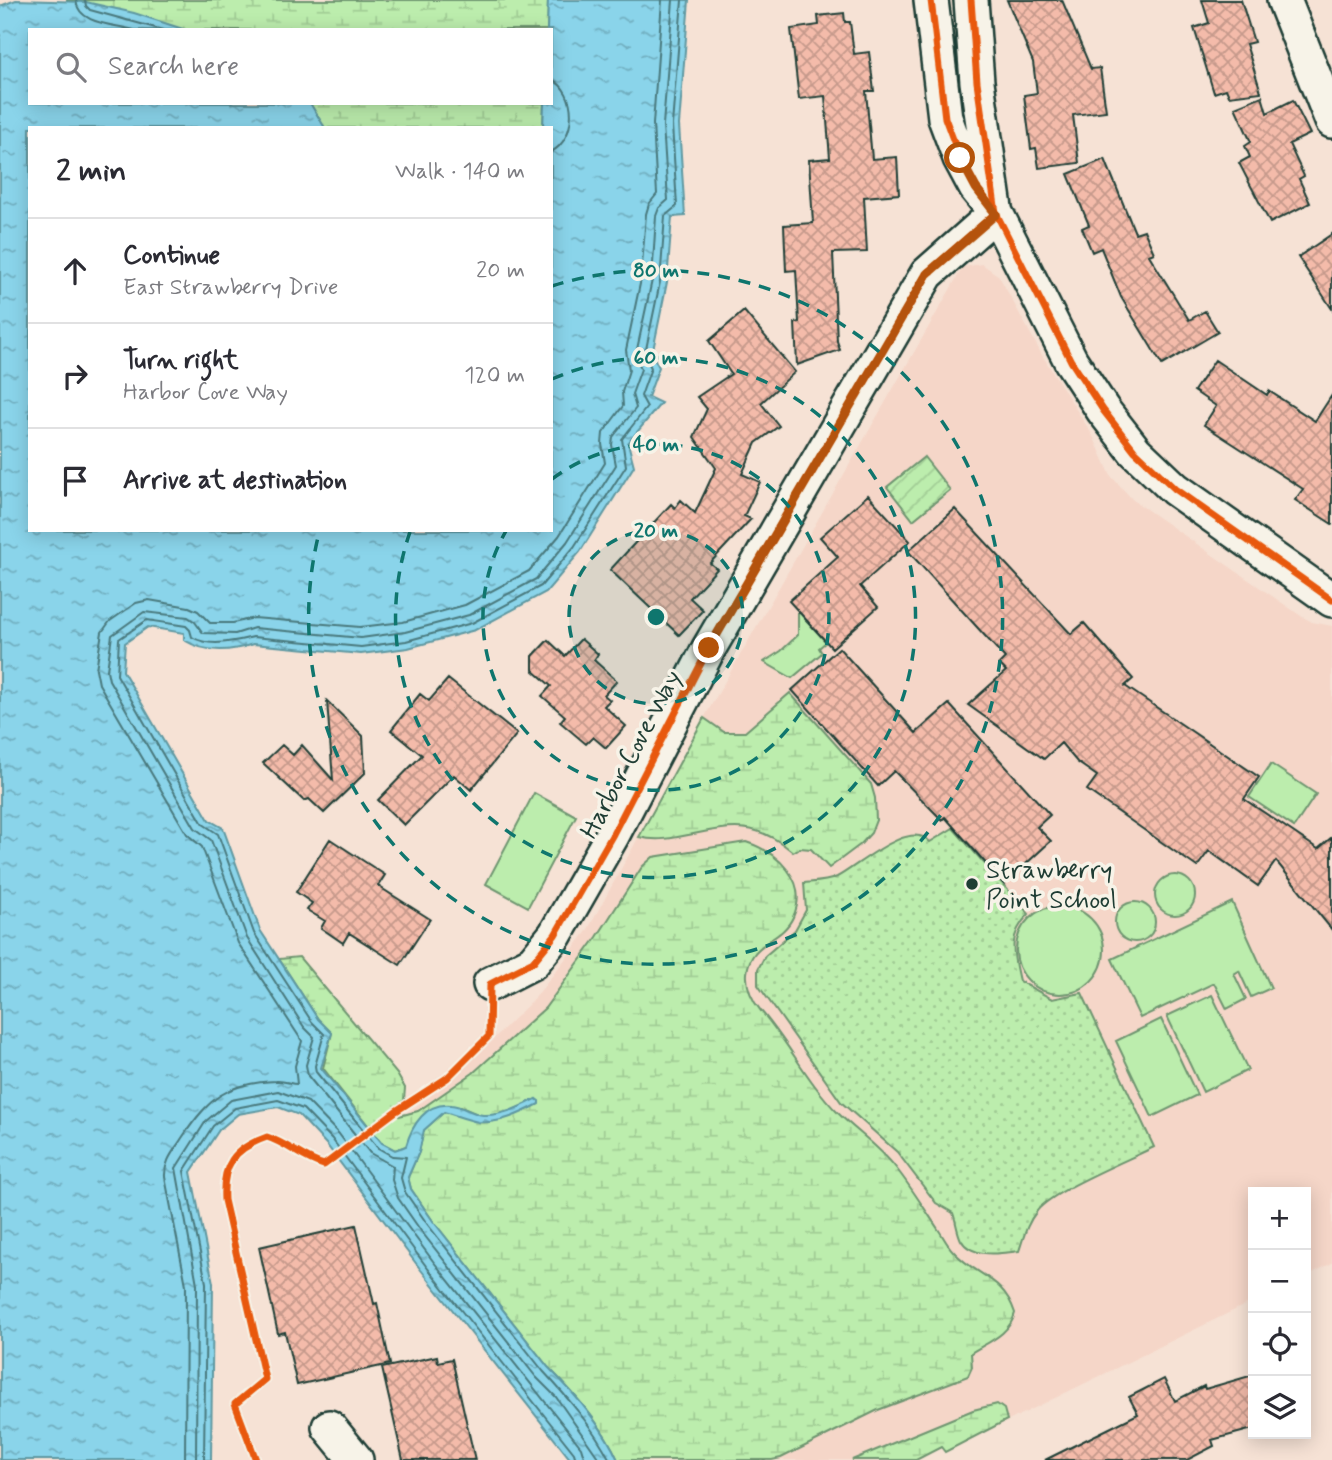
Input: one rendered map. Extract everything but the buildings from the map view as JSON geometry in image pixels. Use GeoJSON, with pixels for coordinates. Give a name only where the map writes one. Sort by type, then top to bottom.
{"type":"FeatureCollection","features":[{"type":"Feature","properties":{"kind":"street"},"geometry":{"type":"LineString","coordinates":[[931,0],[945,118],[960,158],[976,188],[996,214],[1071,360],[1102,410],[1135,451],[1175,489],[1332,600]]}},
{"type":"Feature","properties":{"kind":"street"},"geometry":{"type":"LineString","coordinates":[[971,0],[977,82],[996,214]]}},
{"type":"Feature","properties":{"kind":"street"},"geometry":{"type":"LineString","coordinates":[[1284,0],[1332,121]]}},
{"type":"Feature","properties":{"kind":"street","name":"Harbor Cove Way"},"geometry":{"type":"LineString","coordinates":[[490,984],[533,962],[555,935],[612,834],[709,648],[927,274],[996,214]]}},
{"type":"Feature","properties":{"kind":"street"},"geometry":{"type":"LineString","coordinates":[[330,1426],[356,1460]]}},
{"type":"Feature","properties":{"kind":"shaded area","name":"Strawberry Point School"},"geometry":{"type":"Polygon","coordinates":[[[982,264],[999,276],[1042,355],[1093,436],[1111,476],[1133,500],[1301,616],[1312,622],[1332,626],[1332,1263],[1311,1274],[1311,1187],[1248,1187],[1248,1303],[945,1452],[941,1447],[916,1460],[625,1460],[379,1133],[450,1082],[535,998],[587,931],[704,718],[963,267],[982,264]]]}},
{"type":"Feature","properties":{"kind":"green space"},"geometry":{"type":"Polygon","coordinates":[[[66,0],[548,0],[547,28],[92,28],[86,2],[66,0]]]}},
{"type":"Feature","properties":{"kind":"green space"},"geometry":{"type":"Polygon","coordinates":[[[134,105],[544,105],[543,126],[155,126],[134,105]]]}},
{"type":"Feature","properties":{"kind":"green space"},"geometry":{"type":"Polygon","coordinates":[[[924,457],[950,490],[913,520],[887,487],[924,457]]]}},
{"type":"Feature","properties":{"kind":"green space"},"geometry":{"type":"Polygon","coordinates":[[[798,611],[826,642],[819,648],[822,653],[792,678],[764,662],[798,635],[798,611]]]}},
{"type":"Feature","properties":{"kind":"green space"},"geometry":{"type":"Polygon","coordinates":[[[790,693],[871,784],[876,820],[871,833],[861,844],[829,868],[811,849],[800,848],[793,852],[766,834],[741,828],[661,839],[639,837],[704,718],[724,732],[745,732],[790,693]]]}},
{"type":"Feature","properties":{"kind":"green space"},"geometry":{"type":"Polygon","coordinates":[[[1271,764],[1316,794],[1294,827],[1249,797],[1271,764]]]}},
{"type":"Feature","properties":{"kind":"green space"},"geometry":{"type":"Polygon","coordinates":[[[534,793],[576,816],[528,907],[486,884],[534,793]]]}},
{"type":"Feature","properties":{"kind":"green space"},"geometry":{"type":"Polygon","coordinates":[[[953,828],[1029,914],[1017,930],[1015,938],[1014,954],[1019,981],[1052,999],[1082,993],[1154,1147],[1074,1185],[1045,1203],[1031,1220],[1019,1251],[988,1253],[966,1246],[961,1240],[953,1213],[936,1203],[897,1152],[841,1102],[758,985],[758,969],[765,956],[795,930],[806,910],[804,883],[837,877],[897,840],[921,836],[930,842],[953,828]]]}},
{"type":"Feature","properties":{"kind":"green space"},"geometry":{"type":"Polygon","coordinates":[[[746,842],[779,861],[794,880],[797,892],[797,904],[788,925],[760,948],[749,962],[748,983],[755,1002],[827,1101],[889,1160],[951,1249],[1003,1291],[1015,1313],[1003,1332],[971,1353],[972,1367],[968,1376],[878,1410],[781,1458],[618,1460],[588,1411],[548,1367],[433,1221],[411,1189],[408,1177],[419,1152],[424,1130],[444,1112],[470,1118],[503,1118],[538,1104],[536,1099],[509,1112],[492,1115],[480,1115],[461,1107],[436,1107],[406,1146],[395,1150],[382,1143],[323,1068],[332,1033],[318,1019],[279,959],[299,957],[397,1074],[405,1088],[404,1100],[393,1109],[399,1116],[418,1111],[473,1073],[545,1008],[597,937],[642,867],[653,857],[746,842]]]}},
{"type":"Feature","properties":{"kind":"green space"},"geometry":{"type":"Polygon","coordinates":[[[1175,875],[1189,881],[1195,895],[1189,909],[1175,915],[1161,909],[1155,895],[1161,881],[1175,875]]]}},
{"type":"Feature","properties":{"kind":"green space"},"geometry":{"type":"Polygon","coordinates":[[[1135,902],[1149,908],[1155,922],[1149,936],[1135,942],[1121,936],[1115,922],[1121,908],[1135,902]]]}},
{"type":"Feature","properties":{"kind":"green space"},"geometry":{"type":"Polygon","coordinates":[[[1232,902],[1271,988],[1251,997],[1239,971],[1234,974],[1246,999],[1227,1009],[1214,983],[1140,1018],[1112,959],[1232,902]]]}},
{"type":"Feature","properties":{"kind":"green space"},"geometry":{"type":"Polygon","coordinates":[[[1060,906],[1077,910],[1091,919],[1100,933],[1104,950],[1100,967],[1091,981],[1077,990],[1060,994],[1043,990],[1029,981],[1020,967],[1016,950],[1020,933],[1029,919],[1043,910],[1060,906]]]}},
{"type":"Feature","properties":{"kind":"green space"},"geometry":{"type":"Polygon","coordinates":[[[1212,995],[1248,1070],[1203,1092],[1167,1016],[1212,995]]]}},
{"type":"Feature","properties":{"kind":"green space"},"geometry":{"type":"Polygon","coordinates":[[[1161,1019],[1197,1095],[1152,1117],[1116,1041],[1161,1019]]]}},
{"type":"Feature","properties":{"kind":"green space"},"geometry":{"type":"Polygon","coordinates":[[[997,1404],[1004,1409],[1007,1420],[945,1452],[941,1447],[916,1460],[852,1460],[973,1410],[997,1404]]]}},
{"type":"Feature","properties":{"kind":"water"},"geometry":{"type":"Polygon","coordinates":[[[16,0],[86,2],[134,13],[180,28],[28,28],[28,105],[311,105],[324,126],[28,126],[28,532],[553,532],[553,126],[543,126],[544,105],[553,105],[553,28],[547,28],[548,0],[689,0],[679,125],[685,216],[672,217],[667,282],[652,355],[659,367],[648,397],[661,403],[628,443],[634,466],[580,552],[546,592],[475,630],[408,648],[361,654],[253,644],[218,650],[200,647],[184,640],[184,633],[148,627],[125,643],[123,671],[209,820],[223,828],[260,930],[318,1019],[332,1033],[321,1068],[382,1143],[395,1150],[406,1146],[421,1116],[434,1107],[455,1106],[490,1115],[511,1110],[536,1099],[539,1101],[539,1104],[509,1118],[494,1121],[478,1122],[444,1112],[424,1130],[419,1152],[408,1177],[411,1189],[433,1221],[548,1367],[588,1411],[618,1460],[571,1460],[421,1270],[326,1144],[299,1115],[278,1107],[238,1114],[219,1130],[191,1172],[213,1283],[211,1460],[0,1460],[0,6],[16,0]]]}},
{"type":"Feature","properties":{"kind":"cycle path"},"geometry":{"type":"LineString","coordinates":[[931,0],[945,118],[960,158],[976,188],[996,213],[1071,361],[1103,410],[1135,451],[1175,489],[1332,600]]}},
{"type":"Feature","properties":{"kind":"cycle path"},"geometry":{"type":"LineString","coordinates":[[971,0],[977,82],[996,213]]}},
{"type":"Feature","properties":{"kind":"cycle path"},"geometry":{"type":"LineString","coordinates":[[256,1460],[235,1404],[265,1379],[224,1200],[225,1177],[232,1160],[246,1147],[267,1137],[324,1165],[396,1111],[447,1078],[489,1036],[490,984],[533,962],[555,935],[613,834],[709,648],[927,274],[996,213]]}},
{"type":"Feature","properties":{"kind":"place","name":"Strawberry Point School"},"geometry":{"type":"Point","coordinates":[972,884]}},
{"type":"Feature","properties":{"kind":"route"},"geometry":{"type":"LineString","coordinates":[[709,648],[927,274],[996,214],[976,188],[960,158]]}}]}
